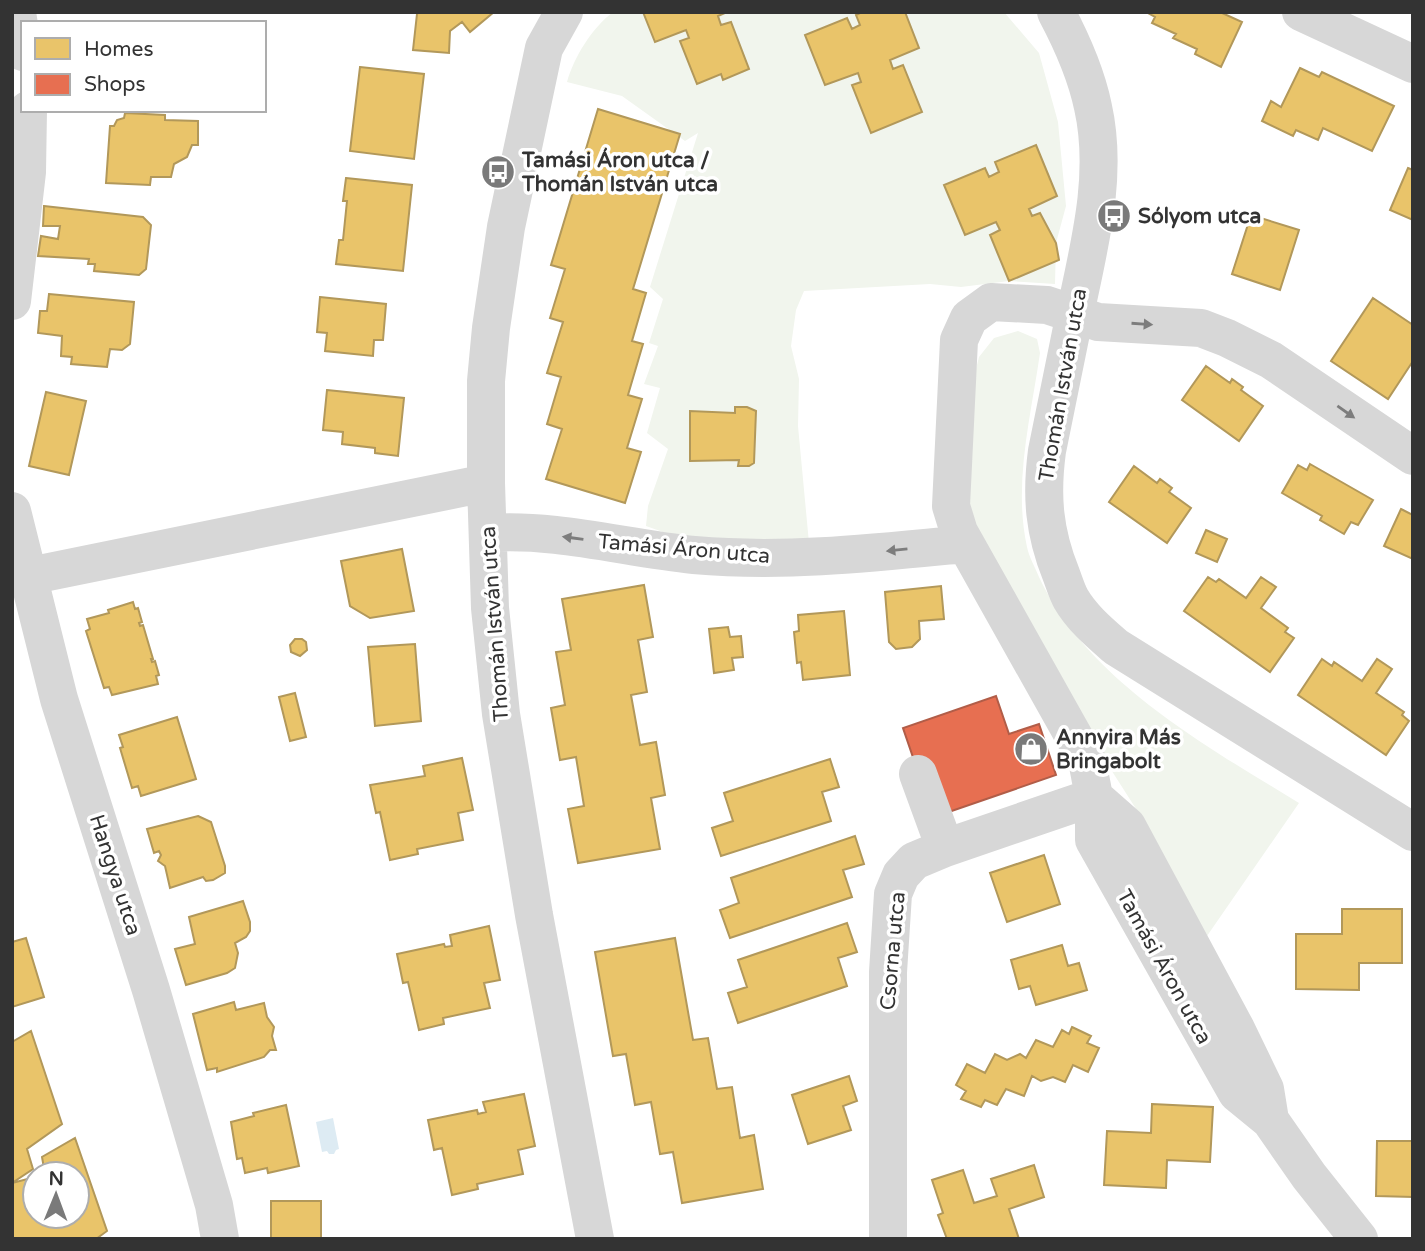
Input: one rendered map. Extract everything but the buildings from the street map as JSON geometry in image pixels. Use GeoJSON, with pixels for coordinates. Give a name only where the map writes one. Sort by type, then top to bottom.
{"type":"FeatureCollection","features":[{"type":"Feature","properties":{"kind":"street"},"geometry":{"type":"LineString","coordinates":[[17,12],[21,39]]}},
{"type":"Feature","properties":{"kind":"street","name":"Thomán István utca"},"geometry":{"type":"LineString","coordinates":[[564,12],[544,48],[506,227],[486,380],[486,483],[490,608],[501,714],[534,915],[595,1239]]}},
{"type":"Feature","properties":{"kind":"street","name":"Thomán István utca"},"geometry":{"type":"LineString","coordinates":[[1056,12],[1087,81],[1094,109],[1098,151],[1098,193],[1047,451],[1043,485],[1047,528],[1055,559],[1071,600],[1095,629],[1116,647],[1413,832]]}},
{"type":"Feature","properties":{"kind":"street"},"geometry":{"type":"LineString","coordinates":[[1301,12],[1413,64]]}},
{"type":"Feature","properties":{"kind":"street"},"geometry":{"type":"LineString","coordinates":[[12,301],[20,176],[28,112]]}},
{"type":"Feature","properties":{"kind":"street"},"geometry":{"type":"LineString","coordinates":[[1094,797],[1087,760],[965,544],[951,506],[959,340],[968,318],[991,302],[1047,305],[1098,322],[1201,328],[1271,360],[1413,456]]}},
{"type":"Feature","properties":{"kind":"street"},"geometry":{"type":"LineString","coordinates":[[29,576],[486,483]]}},
{"type":"Feature","properties":{"kind":"street","name":"Hangya utca"},"geometry":{"type":"LineString","coordinates":[[12,511],[59,699],[151,990],[214,1205],[220,1239]]}},
{"type":"Feature","properties":{"kind":"street","name":"Tamási Áron utca"},"geometry":{"type":"LineString","coordinates":[[488,533],[519,531],[694,555],[767,559],[834,557],[965,544]]}},
{"type":"Feature","properties":{"kind":"street"},"geometry":{"type":"LineString","coordinates":[[918,774],[945,848]]}},
{"type":"Feature","properties":{"kind":"street","name":"Tamási Áron utca"},"geometry":{"type":"LineString","coordinates":[[1094,797],[1127,826],[1254,1065],[1265,1089],[1270,1120],[1359,1239]]}},
{"type":"Feature","properties":{"kind":"street","name":"Csorna utca"},"geometry":{"type":"LineString","coordinates":[[888,1239],[888,972],[893,894],[901,875],[914,861],[945,848],[1094,797]]}},
{"type":"Feature","properties":{"kind":"shaded area"},"geometry":{"type":"Polygon","coordinates":[[[613,12],[1004,12],[1039,53],[1058,122],[1066,206],[1056,243],[1055,284],[1009,281],[961,287],[930,284],[804,291],[796,310],[791,346],[799,379],[798,426],[809,543],[677,537],[646,526],[648,506],[668,449],[647,433],[660,388],[644,384],[658,346],[649,343],[663,299],[650,287],[698,133],[685,141],[622,96],[567,82],[585,44],[613,12]]]}},
{"type":"Feature","properties":{"kind":"shaded area"},"geometry":{"type":"Polygon","coordinates":[[[1018,331],[1037,339],[1040,353],[1025,450],[1023,523],[1031,558],[1060,614],[1087,648],[1118,679],[1152,707],[1189,734],[1299,803],[1207,936],[1138,812],[1094,743],[971,533],[961,469],[972,385],[979,357],[994,338],[1018,331]]]}},
{"type":"Feature","properties":{"kind":"shaded area"},"geometry":{"type":"Polygon","coordinates":[[[333,1118],[339,1149],[334,1154],[329,1154],[327,1151],[322,1152],[316,1122],[333,1118]]]}},
{"type":"Feature","properties":{"kind":"place","name":"Tamási Áron utca / Thomán István utca"},"geometry":{"type":"Point","coordinates":[498,172]}},
{"type":"Feature","properties":{"kind":"place","name":"Sólyom utca"},"geometry":{"type":"Point","coordinates":[1114,216]}},
{"type":"Feature","properties":{"kind":"place","name":"Annyira Más Bringabolt"},"geometry":{"type":"Point","coordinates":[1031,749]}}]}
